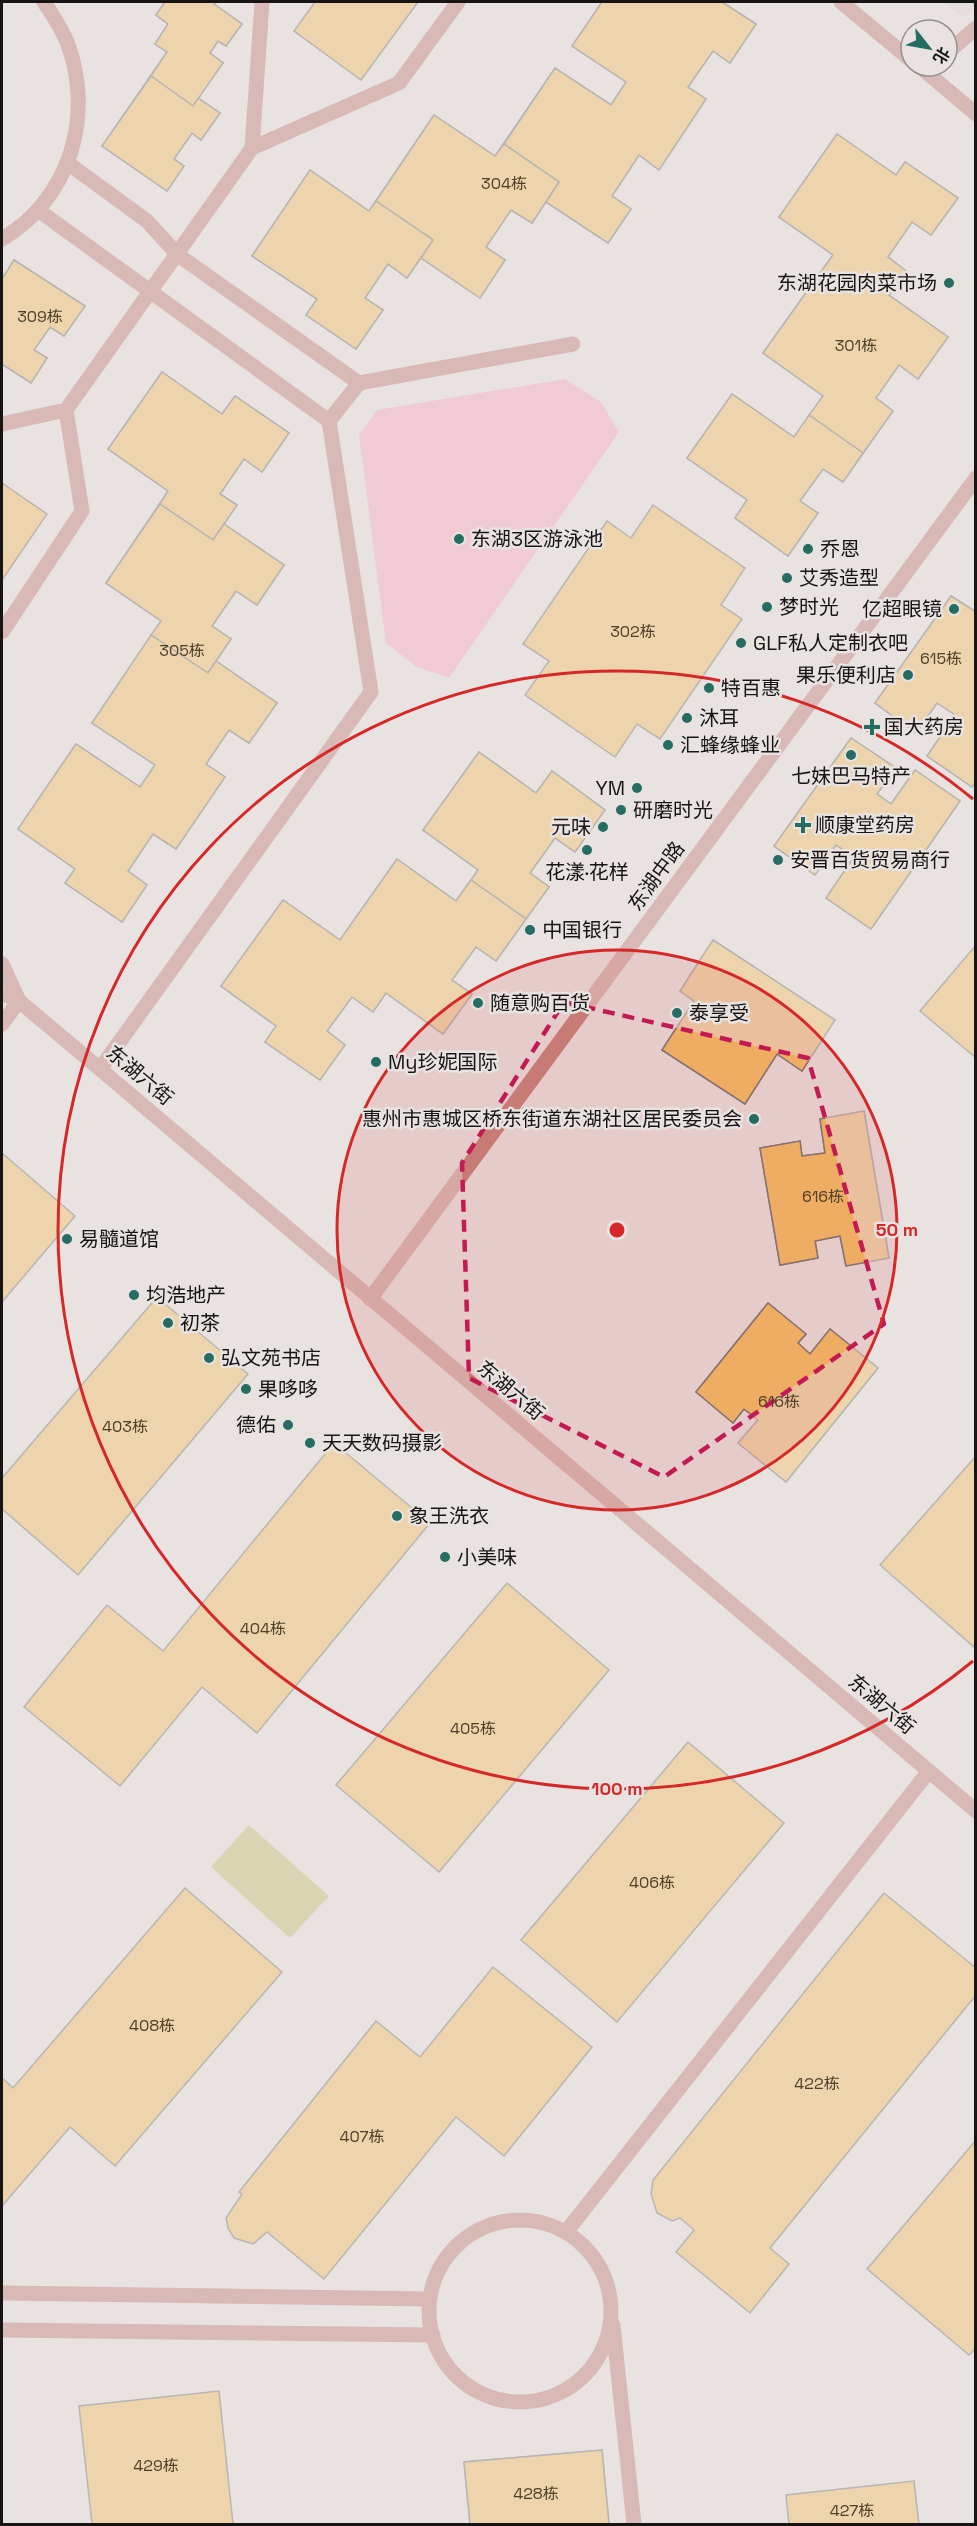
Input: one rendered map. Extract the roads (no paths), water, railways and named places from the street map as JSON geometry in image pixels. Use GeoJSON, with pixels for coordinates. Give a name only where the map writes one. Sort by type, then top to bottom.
{"type":"FeatureCollection","features":[{"type":"Feature","properties":{"kind":"street"},"geometry":{"type":"LineString","coordinates":[[2,239],[17,230],[38,210],[69,164],[75,137],[77,88],[67,42],[44,2]]}},
{"type":"Feature","properties":{"kind":"street"},"geometry":{"type":"LineString","coordinates":[[2,424],[66,411],[252,148],[262,2]]}},
{"type":"Feature","properties":{"kind":"street"},"geometry":{"type":"LineString","coordinates":[[252,148],[399,83],[458,2]]}},
{"type":"Feature","properties":{"kind":"street"},"geometry":{"type":"LineString","coordinates":[[841,2],[899,50]]}},
{"type":"Feature","properties":{"kind":"street"},"geometry":{"type":"LineString","coordinates":[[959,42],[975,28]]}},
{"type":"Feature","properties":{"kind":"street"},"geometry":{"type":"LineString","coordinates":[[936,78],[975,114]]}},
{"type":"Feature","properties":{"kind":"street"},"geometry":{"type":"LineString","coordinates":[[69,164],[147,221],[178,255],[358,382]]}},
{"type":"Feature","properties":{"kind":"street"},"geometry":{"type":"LineString","coordinates":[[38,210],[330,421]]}},
{"type":"Feature","properties":{"kind":"street"},"geometry":{"type":"LineString","coordinates":[[100,1069],[371,692],[330,421],[358,382],[573,344]]}},
{"type":"Feature","properties":{"kind":"street"},"geometry":{"type":"LineString","coordinates":[[2,632],[82,511],[66,411]]}},
{"type":"Feature","properties":{"kind":"street","name":"东湖中路"},"geometry":{"type":"LineString","coordinates":[[370,1299],[975,478]]}},
{"type":"Feature","properties":{"kind":"street","name":"东湖六街"},"geometry":{"type":"LineString","coordinates":[[2,964],[19,1001]]}},
{"type":"Feature","properties":{"kind":"street","name":"东湖六街"},"geometry":{"type":"LineString","coordinates":[[2,993],[19,1001],[100,1069],[975,1811]]}},
{"type":"Feature","properties":{"kind":"street"},"geometry":{"type":"LineString","coordinates":[[2,1024],[19,1001]]}},
{"type":"Feature","properties":{"kind":"street"},"geometry":{"type":"LineString","coordinates":[[566,2232],[929,1771]]}},
{"type":"Feature","properties":{"kind":"street"},"geometry":{"type":"LineString","coordinates":[[610,2294],[611,2323],[602,2351],[585,2375],[561,2393],[532,2402],[502,2401],[474,2391],[451,2372],[435,2346],[428,2317],[433,2282],[445,2259],[462,2240],[483,2227],[507,2220],[532,2220],[566,2232],[583,2244],[601,2267],[610,2294],[634,2524]]}},
{"type":"Feature","properties":{"kind":"street"},"geometry":{"type":"LineString","coordinates":[[2,2293],[429,2299]]}},
{"type":"Feature","properties":{"kind":"street"},"geometry":{"type":"LineString","coordinates":[[2,2330],[433,2335]]}},
{"type":"Feature","properties":{"kind":"place","name":"东湖花园肉菜市场"},"geometry":{"type":"Point","coordinates":[949,283]}},
{"type":"Feature","properties":{"kind":"place","name":"东湖3区游泳池"},"geometry":{"type":"Point","coordinates":[459,539]}},
{"type":"Feature","properties":{"kind":"place","name":"乔恩"},"geometry":{"type":"Point","coordinates":[808,549]}},
{"type":"Feature","properties":{"kind":"place","name":"艾秀造型"},"geometry":{"type":"Point","coordinates":[787,578]}},
{"type":"Feature","properties":{"kind":"place","name":"梦时光"},"geometry":{"type":"Point","coordinates":[767,607]}},
{"type":"Feature","properties":{"kind":"place","name":"亿超眼镜"},"geometry":{"type":"Point","coordinates":[954,609]}},
{"type":"Feature","properties":{"kind":"place","name":"GLF私人定制衣吧"},"geometry":{"type":"Point","coordinates":[741,643]}},
{"type":"Feature","properties":{"kind":"place","name":"果乐便利店"},"geometry":{"type":"Point","coordinates":[908,675]}},
{"type":"Feature","properties":{"kind":"place","name":"特百惠"},"geometry":{"type":"Point","coordinates":[709,688]}},
{"type":"Feature","properties":{"kind":"place","name":"沐耳"},"geometry":{"type":"Point","coordinates":[687,718]}},
{"type":"Feature","properties":{"kind":"place","name":"国大药房"},"geometry":{"type":"Point","coordinates":[872,727]}},
{"type":"Feature","properties":{"kind":"place","name":"汇蜂缘蜂业"},"geometry":{"type":"Point","coordinates":[668,745]}},
{"type":"Feature","properties":{"kind":"place","name":"七妹巴马特产"},"geometry":{"type":"Point","coordinates":[851,755]}},
{"type":"Feature","properties":{"kind":"place","name":"YM"},"geometry":{"type":"Point","coordinates":[637,788]}},
{"type":"Feature","properties":{"kind":"place","name":"研磨时光"},"geometry":{"type":"Point","coordinates":[621,810]}},
{"type":"Feature","properties":{"kind":"place","name":"顺康堂药房"},"geometry":{"type":"Point","coordinates":[803,825]}},
{"type":"Feature","properties":{"kind":"place","name":"元味"},"geometry":{"type":"Point","coordinates":[603,827]}},
{"type":"Feature","properties":{"kind":"place","name":"花漾·花样"},"geometry":{"type":"Point","coordinates":[587,850]}},
{"type":"Feature","properties":{"kind":"place","name":"安晋百货贸易商行"},"geometry":{"type":"Point","coordinates":[778,860]}},
{"type":"Feature","properties":{"kind":"place","name":"中国银行"},"geometry":{"type":"Point","coordinates":[530,930]}},
{"type":"Feature","properties":{"kind":"place","name":"随意购百货"},"geometry":{"type":"Point","coordinates":[478,1003]}},
{"type":"Feature","properties":{"kind":"place","name":"泰享受"},"geometry":{"type":"Point","coordinates":[677,1013]}},
{"type":"Feature","properties":{"kind":"place","name":"My珍妮国际"},"geometry":{"type":"Point","coordinates":[376,1062]}},
{"type":"Feature","properties":{"kind":"place","name":"惠州市惠城区桥东街道东湖社区居民委员会"},"geometry":{"type":"Point","coordinates":[754,1119]}},
{"type":"Feature","properties":{"kind":"place","name":"易髓道馆"},"geometry":{"type":"Point","coordinates":[67,1239]}},
{"type":"Feature","properties":{"kind":"place","name":"均浩地产"},"geometry":{"type":"Point","coordinates":[134,1295]}},
{"type":"Feature","properties":{"kind":"place","name":"初茶"},"geometry":{"type":"Point","coordinates":[168,1323]}},
{"type":"Feature","properties":{"kind":"place","name":"弘文苑书店"},"geometry":{"type":"Point","coordinates":[209,1358]}},
{"type":"Feature","properties":{"kind":"place","name":"果哆哆"},"geometry":{"type":"Point","coordinates":[246,1389]}},
{"type":"Feature","properties":{"kind":"place","name":"德佑"},"geometry":{"type":"Point","coordinates":[288,1425]}},
{"type":"Feature","properties":{"kind":"place","name":"天天数码摄影"},"geometry":{"type":"Point","coordinates":[310,1443]}},
{"type":"Feature","properties":{"kind":"place","name":"象王洗衣"},"geometry":{"type":"Point","coordinates":[397,1516]}},
{"type":"Feature","properties":{"kind":"place","name":"小美味"},"geometry":{"type":"Point","coordinates":[445,1557]}}]}
